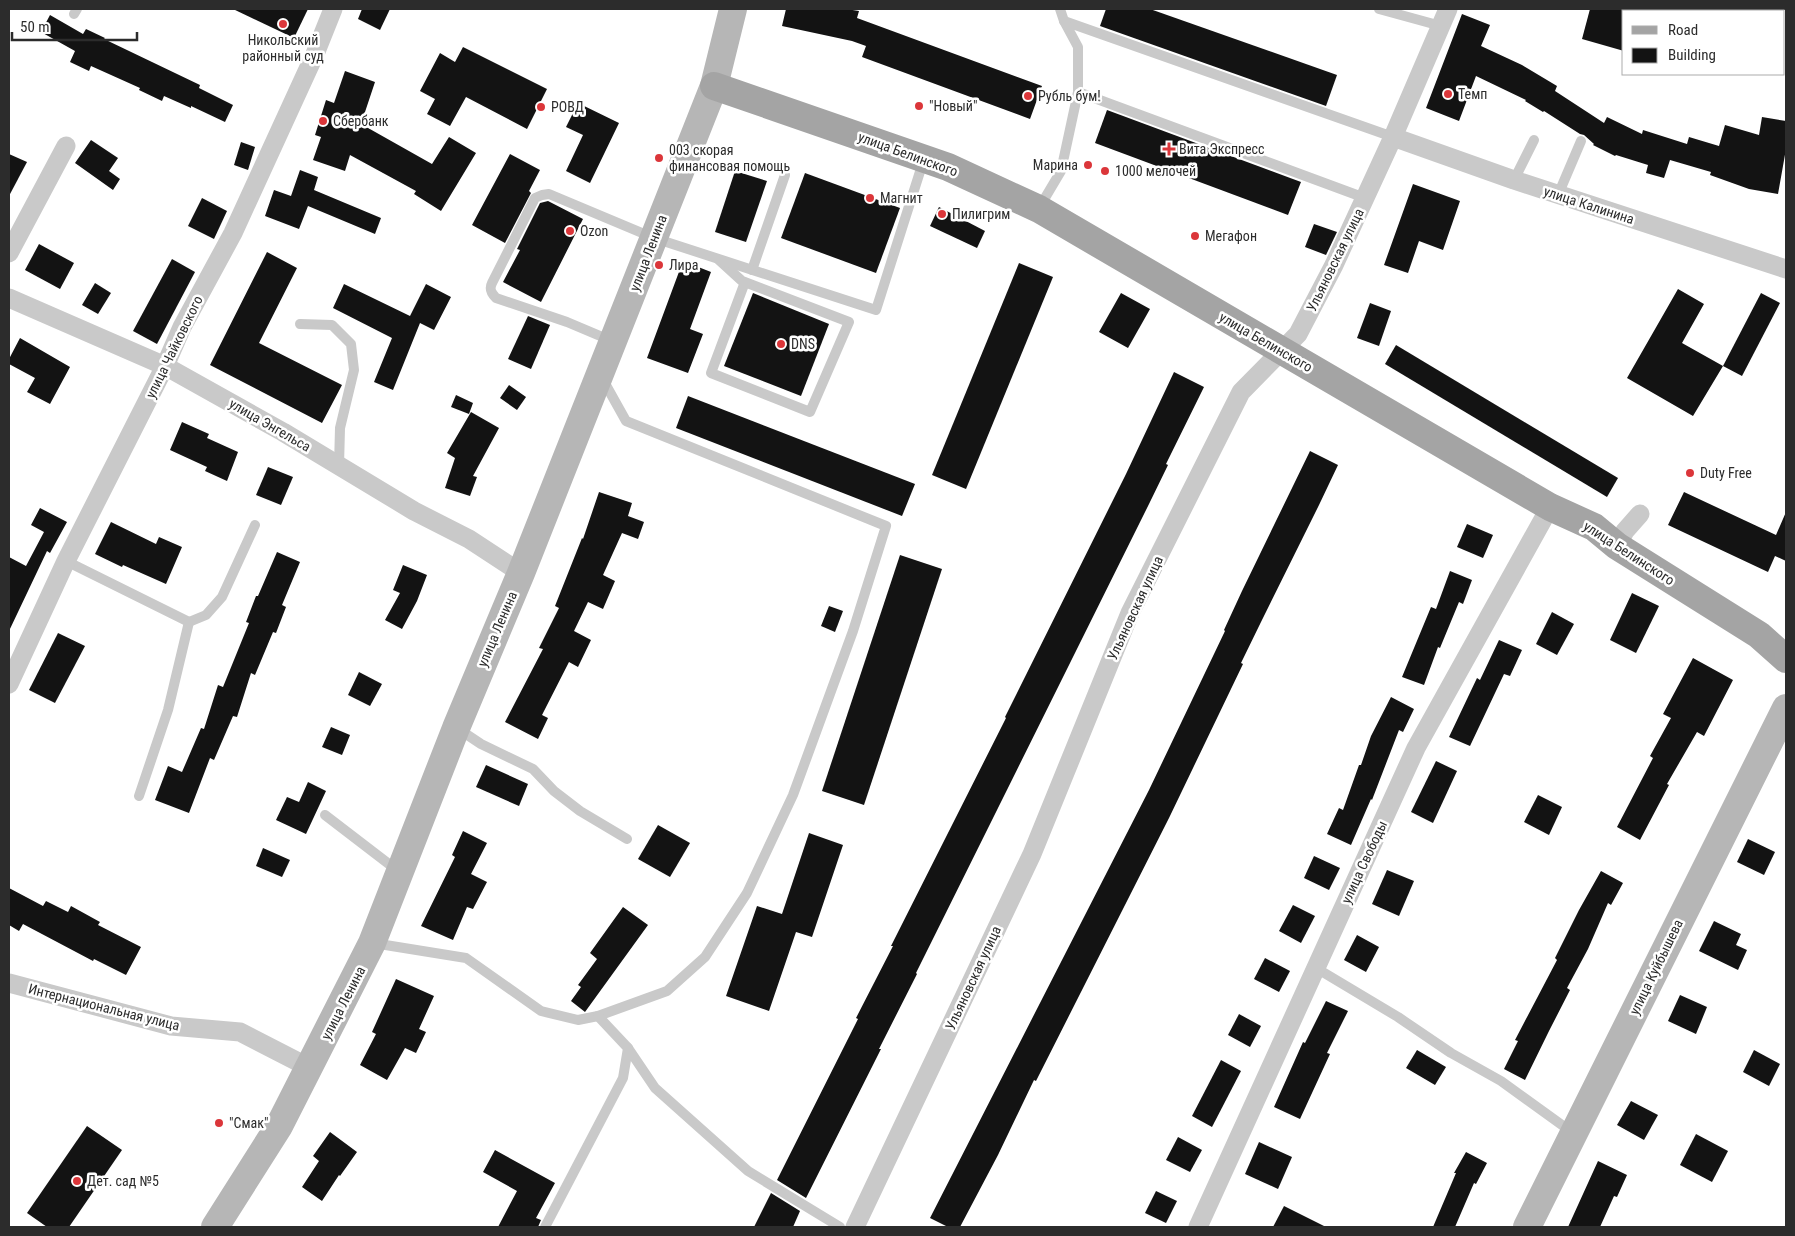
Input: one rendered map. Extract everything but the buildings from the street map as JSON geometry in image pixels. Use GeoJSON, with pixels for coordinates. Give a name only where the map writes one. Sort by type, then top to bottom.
{"type":"FeatureCollection","features":[{"type":"Feature","properties":{"kind":"main road","name":"улица Ленина"},"geometry":{"type":"LineString","coordinates":[[214,1227],[279,1126],[372,943],[456,728],[521,573],[714,86],[733,9]]}},
{"type":"Feature","properties":{"kind":"main road","name":"улица Белинского"},"geometry":{"type":"LineString","coordinates":[[714,86],[948,166],[1039,209],[1550,507],[1594,527],[1616,546],[1758,635],[1786,659]]}},
{"type":"Feature","properties":{"kind":"main road","name":"улица Куйбышева"},"geometry":{"type":"LineString","coordinates":[[1527,1227],[1786,708]]}},
{"type":"Feature","properties":{"kind":"street","name":"улица Чайковского"},"geometry":{"type":"LineString","coordinates":[[9,684],[66,561],[165,366],[182,328],[233,233],[334,9]]}},
{"type":"Feature","properties":{"kind":"street","name":"Ульяновская улица"},"geometry":{"type":"LineString","coordinates":[[855,1227],[1032,854],[1130,613],[1240,392],[1298,334],[1334,265],[1393,137],[1445,17]]}},
{"type":"Feature","properties":{"kind":"street","name":"улица Калинина"},"geometry":{"type":"LineString","coordinates":[[1393,137],[1514,180],[1786,269]]}},
{"type":"Feature","properties":{"kind":"street"},"geometry":{"type":"LineString","coordinates":[[9,253],[66,146]]}},
{"type":"Feature","properties":{"kind":"street","name":"улица Энгельса"},"geometry":{"type":"LineString","coordinates":[[9,298],[165,366],[282,432],[414,511],[469,539],[521,573]]}},
{"type":"Feature","properties":{"kind":"street","name":"улица Свободы"},"geometry":{"type":"LineString","coordinates":[[1198,1227],[1416,748],[1550,507]]}},
{"type":"Feature","properties":{"kind":"street"},"geometry":{"type":"LineString","coordinates":[[1616,546],[1625,531],[1640,514]]}},
{"type":"Feature","properties":{"kind":"street","name":"Интернациональная улица"},"geometry":{"type":"LineString","coordinates":[[9,983],[171,1026],[240,1032],[310,1068]]}},
{"type":"Feature","properties":{"kind":"lane"},"geometry":{"type":"LineString","coordinates":[[1039,209],[1061,171],[1078,92],[1078,47],[1064,21],[1060,9]]}},
{"type":"Feature","properties":{"kind":"lane"},"geometry":{"type":"LineString","coordinates":[[1379,9],[1445,17]]}},
{"type":"Feature","properties":{"kind":"lane"},"geometry":{"type":"LineString","coordinates":[[1064,21],[1393,137]]}},
{"type":"Feature","properties":{"kind":"lane"},"geometry":{"type":"LineString","coordinates":[[1078,92],[1365,198]]}},
{"type":"Feature","properties":{"kind":"lane"},"geometry":{"type":"LineString","coordinates":[[1514,180],[1534,140]]}},
{"type":"Feature","properties":{"kind":"lane"},"geometry":{"type":"LineString","coordinates":[[1558,194],[1581,141]]}},
{"type":"Feature","properties":{"kind":"lane"},"geometry":{"type":"LineString","coordinates":[[613,341],[567,322],[496,298],[492,293],[490,286],[535,198],[549,194],[654,238],[876,310],[925,158]]}},
{"type":"Feature","properties":{"kind":"lane"},"geometry":{"type":"LineString","coordinates":[[752,270],[785,175]]}},
{"type":"Feature","properties":{"kind":"lane"},"geometry":{"type":"LineString","coordinates":[[716,258],[742,281],[746,282],[849,322],[810,412],[711,373],[746,282]]}},
{"type":"Feature","properties":{"kind":"lane"},"geometry":{"type":"LineString","coordinates":[[300,324],[332,325],[351,344],[354,370],[340,428],[339,466]]}},
{"type":"Feature","properties":{"kind":"lane"},"geometry":{"type":"LineString","coordinates":[[372,943],[466,958],[541,1011],[578,1020],[598,1016],[667,991],[705,957],[747,893],[794,795],[853,631],[886,526],[626,421],[600,376]]}},
{"type":"Feature","properties":{"kind":"lane"},"geometry":{"type":"LineString","coordinates":[[66,561],[189,622],[206,616],[222,597],[255,525]]}},
{"type":"Feature","properties":{"kind":"lane"},"geometry":{"type":"LineString","coordinates":[[139,796],[168,710],[189,622]]}},
{"type":"Feature","properties":{"kind":"lane"},"geometry":{"type":"LineString","coordinates":[[456,728],[482,744],[533,769],[554,792],[580,811],[627,839]]}},
{"type":"Feature","properties":{"kind":"lane"},"geometry":{"type":"LineString","coordinates":[[325,815],[399,871]]}},
{"type":"Feature","properties":{"kind":"lane"},"geometry":{"type":"LineString","coordinates":[[1316,968],[1398,1017],[1452,1053],[1501,1080],[1574,1134]]}},
{"type":"Feature","properties":{"kind":"lane"},"geometry":{"type":"LineString","coordinates":[[598,1016],[628,1048],[655,1088],[748,1171],[809,1210],[840,1227]]}},
{"type":"Feature","properties":{"kind":"lane"},"geometry":{"type":"LineString","coordinates":[[545,1227],[623,1078],[628,1048]]}},
{"type":"Feature","properties":{"kind":"place","name":"Никольский районный суд"},"geometry":{"type":"Point","coordinates":[283,24]}},
{"type":"Feature","properties":{"kind":"place","name":"Темп"},"geometry":{"type":"Point","coordinates":[1448,94]}},
{"type":"Feature","properties":{"kind":"place","name":"Рубль бум!"},"geometry":{"type":"Point","coordinates":[1028,96]}},
{"type":"Feature","properties":{"kind":"place","name":"\"Новый\""},"geometry":{"type":"Point","coordinates":[919,106]}},
{"type":"Feature","properties":{"kind":"place","name":"РОВД"},"geometry":{"type":"Point","coordinates":[541,107]}},
{"type":"Feature","properties":{"kind":"place","name":"Сбербанк"},"geometry":{"type":"Point","coordinates":[323,121]}},
{"type":"Feature","properties":{"kind":"place","name":"Вита Экспресс"},"geometry":{"type":"Point","coordinates":[1169,149]}},
{"type":"Feature","properties":{"kind":"place","name":"003 скорая финансовая помощь"},"geometry":{"type":"Point","coordinates":[659,158]}},
{"type":"Feature","properties":{"kind":"place","name":"Марина"},"geometry":{"type":"Point","coordinates":[1088,165]}},
{"type":"Feature","properties":{"kind":"place","name":"1000 мелочей"},"geometry":{"type":"Point","coordinates":[1105,171]}},
{"type":"Feature","properties":{"kind":"place","name":"Магнит"},"geometry":{"type":"Point","coordinates":[870,198]}},
{"type":"Feature","properties":{"kind":"place","name":"Пилигрим"},"geometry":{"type":"Point","coordinates":[942,214]}},
{"type":"Feature","properties":{"kind":"place","name":"Ozon"},"geometry":{"type":"Point","coordinates":[570,231]}},
{"type":"Feature","properties":{"kind":"place","name":"Мегафон"},"geometry":{"type":"Point","coordinates":[1195,236]}},
{"type":"Feature","properties":{"kind":"place","name":"Лира"},"geometry":{"type":"Point","coordinates":[659,265]}},
{"type":"Feature","properties":{"kind":"place","name":"DNS"},"geometry":{"type":"Point","coordinates":[781,344]}},
{"type":"Feature","properties":{"kind":"place","name":"Duty Free"},"geometry":{"type":"Point","coordinates":[1690,473]}},
{"type":"Feature","properties":{"kind":"place","name":"\"Смак\""},"geometry":{"type":"Point","coordinates":[219,1123]}},
{"type":"Feature","properties":{"kind":"place","name":"Дет. сад №5"},"geometry":{"type":"Point","coordinates":[77,1181]}}]}
